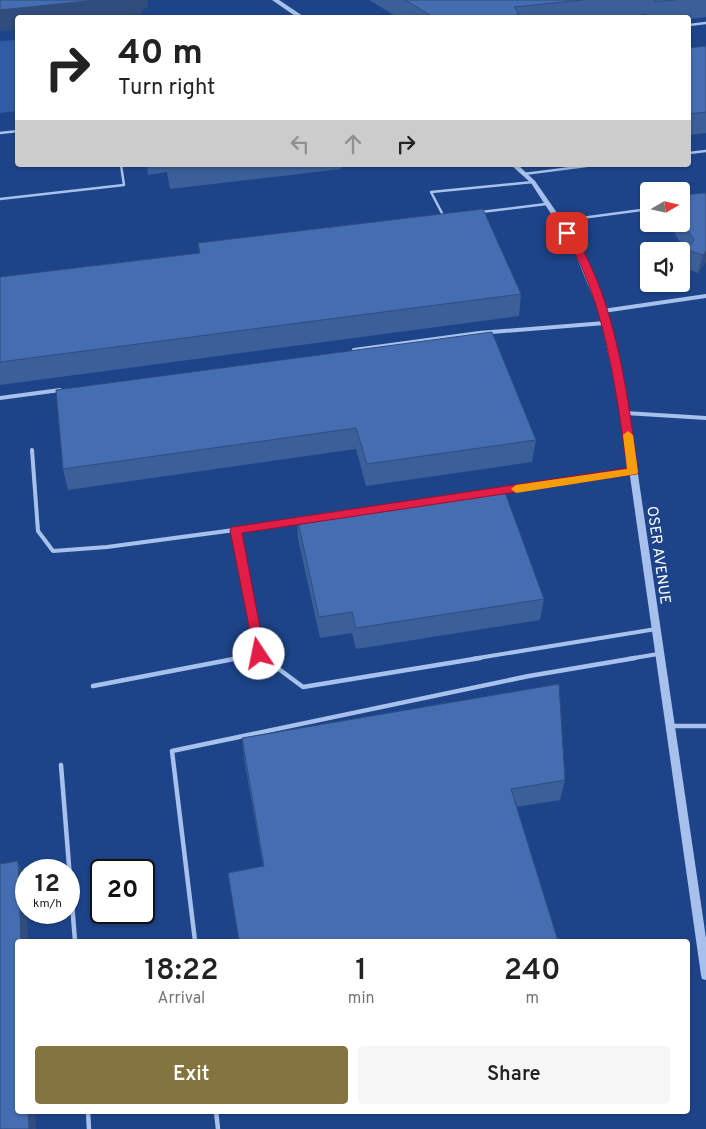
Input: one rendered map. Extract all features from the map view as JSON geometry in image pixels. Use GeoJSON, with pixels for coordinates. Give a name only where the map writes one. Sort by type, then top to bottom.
{"type":"FeatureCollection","features":[{"type":"Feature","properties":{"kind":"street"},"geometry":{"type":"LineString","coordinates":[[276,0],[298,15]]}},
{"type":"Feature","properties":{"kind":"street","name":"OSER AVENUE"},"geometry":{"type":"LineString","coordinates":[[516,167],[533,182],[576,246],[603,311],[625,413],[706,975]]}},
{"type":"Feature","properties":{"kind":"lane"},"geometry":{"type":"LineString","coordinates":[[691,25],[706,23]]}},
{"type":"Feature","properties":{"kind":"lane"},"geometry":{"type":"LineString","coordinates":[[0,133],[15,132]]}},
{"type":"Feature","properties":{"kind":"lane"},"geometry":{"type":"LineString","coordinates":[[691,154],[706,151]]}},
{"type":"Feature","properties":{"kind":"lane"},"geometry":{"type":"LineString","coordinates":[[0,200],[124,184],[121,167]]}},
{"type":"Feature","properties":{"kind":"lane"},"geometry":{"type":"LineString","coordinates":[[524,174],[578,167]]}},
{"type":"Feature","properties":{"kind":"lane"},"geometry":{"type":"LineString","coordinates":[[444,217],[431,192],[533,182]]}},
{"type":"Feature","properties":{"kind":"lane"},"geometry":{"type":"LineString","coordinates":[[472,214],[546,204]]}},
{"type":"Feature","properties":{"kind":"lane"},"geometry":{"type":"LineString","coordinates":[[559,221],[640,210]]}},
{"type":"Feature","properties":{"kind":"lane"},"geometry":{"type":"LineString","coordinates":[[435,218],[454,216]]}},
{"type":"Feature","properties":{"kind":"lane"},"geometry":{"type":"LineString","coordinates":[[603,311],[706,296]]}},
{"type":"Feature","properties":{"kind":"lane"},"geometry":{"type":"LineString","coordinates":[[352,350],[479,333],[605,323]]}},
{"type":"Feature","properties":{"kind":"lane"},"geometry":{"type":"LineString","coordinates":[[0,398],[68,389]]}},
{"type":"Feature","properties":{"kind":"lane"},"geometry":{"type":"LineString","coordinates":[[625,413],[706,418]]}},
{"type":"Feature","properties":{"kind":"lane"},"geometry":{"type":"LineString","coordinates":[[32,450],[38,531],[53,551],[107,547],[304,520]]}},
{"type":"Feature","properties":{"kind":"lane"},"geometry":{"type":"LineString","coordinates":[[498,492],[633,472]]}},
{"type":"Feature","properties":{"kind":"lane"},"geometry":{"type":"LineString","coordinates":[[236,530],[259,654],[302,687],[656,629]]}},
{"type":"Feature","properties":{"kind":"lane"},"geometry":{"type":"LineString","coordinates":[[196,939],[172,751],[529,676],[659,653]]}},
{"type":"Feature","properties":{"kind":"lane"},"geometry":{"type":"LineString","coordinates":[[92,686],[259,654]]}},
{"type":"Feature","properties":{"kind":"lane"},"geometry":{"type":"LineString","coordinates":[[670,726],[706,726]]}},
{"type":"Feature","properties":{"kind":"lane"},"geometry":{"type":"LineString","coordinates":[[61,765],[75,939]]}},
{"type":"Feature","properties":{"kind":"lane"},"geometry":{"type":"LineString","coordinates":[[88,1114],[89,1129]]}},
{"type":"Feature","properties":{"kind":"lane"},"geometry":{"type":"LineString","coordinates":[[216,1114],[218,1129]]}},
{"type":"Feature","properties":{"kind":"shaded area"},"geometry":{"type":"Polygon","coordinates":[[[15,40],[15,111],[0,113],[0,41],[15,40]]]}},
{"type":"Feature","properties":{"kind":"building"},"geometry":{"type":"Polygon","coordinates":[[[0,0],[97,0],[0,10],[0,0]]]}},
{"type":"Feature","properties":{"kind":"building"},"geometry":{"type":"Polygon","coordinates":[[[405,0],[583,0],[514,7],[519,15],[430,15],[405,0]]]}},
{"type":"Feature","properties":{"kind":"building"},"geometry":{"type":"Polygon","coordinates":[[[654,0],[675,0],[655,2],[654,0]]]}},
{"type":"Feature","properties":{"kind":"building"},"geometry":{"type":"Polygon","coordinates":[[[706,46],[706,112],[691,114],[691,48],[706,46]]]}},
{"type":"Feature","properties":{"kind":"building"},"geometry":{"type":"Polygon","coordinates":[[[706,193],[706,251],[703,255],[690,251],[690,246],[694,240],[689,232],[690,194],[706,193]]]}},
{"type":"Feature","properties":{"kind":"building"},"geometry":{"type":"Polygon","coordinates":[[[483,209],[521,294],[0,362],[0,277],[200,253],[198,243],[483,209]]]}},
{"type":"Feature","properties":{"kind":"building"},"geometry":{"type":"Polygon","coordinates":[[[492,332],[536,440],[367,464],[356,428],[63,469],[56,390],[492,332]]]}},
{"type":"Feature","properties":{"kind":"building"},"geometry":{"type":"Polygon","coordinates":[[[503,487],[544,599],[356,628],[352,612],[319,617],[297,517],[503,487]]]}},
{"type":"Feature","properties":{"kind":"building"},"geometry":{"type":"Polygon","coordinates":[[[559,684],[565,780],[511,789],[557,939],[239,939],[228,873],[264,866],[242,738],[559,684]]]}},
{"type":"Feature","properties":{"kind":"building"},"geometry":{"type":"Polygon","coordinates":[[[15,862],[15,924],[20,924],[21,939],[15,939],[15,1114],[28,1114],[29,1129],[0,1129],[0,864],[15,862]]]}},
{"type":"Feature","properties":{"kind":"slow traffic"},"geometry":{"type":"LineString","coordinates":[[516,489],[633,472],[628,435]]}},
{"type":"Feature","properties":{"kind":"route"},"geometry":{"type":"LineString","coordinates":[[259,654],[236,530],[411,506],[633,472],[625,413],[603,311],[576,246],[567,233]]}}]}
